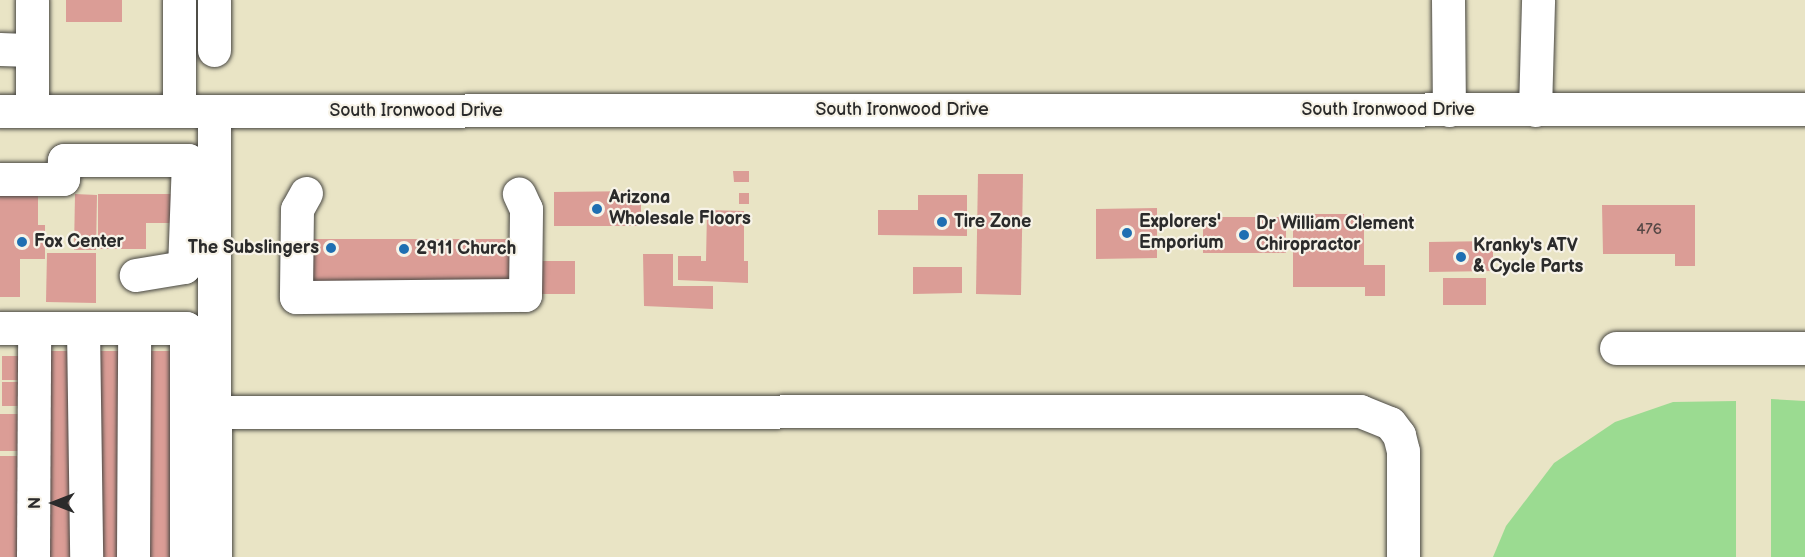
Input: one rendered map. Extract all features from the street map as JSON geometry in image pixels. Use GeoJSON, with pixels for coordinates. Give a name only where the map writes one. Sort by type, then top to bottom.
{"type":"FeatureCollection","features":[{"type":"Feature","properties":{"kind":"main road"},"geometry":{"type":"LineString","coordinates":[[32,0],[32,111]]}},
{"type":"Feature","properties":{"kind":"main road"},"geometry":{"type":"LineString","coordinates":[[179,0],[179,111]]}},
{"type":"Feature","properties":{"kind":"main road"},"geometry":{"type":"LineString","coordinates":[[214,0],[214,50]]}},
{"type":"Feature","properties":{"kind":"main road"},"geometry":{"type":"LineString","coordinates":[[1448,0],[1449,110]]}},
{"type":"Feature","properties":{"kind":"main road"},"geometry":{"type":"LineString","coordinates":[[1535,110],[1538,0]]}},
{"type":"Feature","properties":{"kind":"main road"},"geometry":{"type":"LineString","coordinates":[[0,49],[32,50]]}},
{"type":"Feature","properties":{"kind":"main road","name":"South Ironwood Drive"},"geometry":{"type":"LineString","coordinates":[[0,111],[1805,109]]}},
{"type":"Feature","properties":{"kind":"main road"},"geometry":{"type":"LineString","coordinates":[[214,111],[215,557]]}},
{"type":"Feature","properties":{"kind":"main road"},"geometry":{"type":"LineString","coordinates":[[0,179],[63,179],[64,160],[188,160],[184,267],[136,275]]}},
{"type":"Feature","properties":{"kind":"main road"},"geometry":{"type":"LineString","coordinates":[[306,193],[297,209],[297,297],[525,295],[526,209],[519,194]]}},
{"type":"Feature","properties":{"kind":"main road"},"geometry":{"type":"LineString","coordinates":[[0,328],[186,328],[186,557]]}},
{"type":"Feature","properties":{"kind":"main road"},"geometry":{"type":"LineString","coordinates":[[33,557],[34,328]]}},
{"type":"Feature","properties":{"kind":"main road"},"geometry":{"type":"LineString","coordinates":[[83,328],[86,557]]}},
{"type":"Feature","properties":{"kind":"main road"},"geometry":{"type":"LineString","coordinates":[[134,328],[134,557]]}},
{"type":"Feature","properties":{"kind":"main road"},"geometry":{"type":"LineString","coordinates":[[1616,348],[1805,348]]}},
{"type":"Feature","properties":{"kind":"main road"},"geometry":{"type":"LineString","coordinates":[[215,412],[1360,411],[1383,418],[1399,435],[1403,451],[1403,557]]}},
{"type":"Feature","properties":{"kind":"green space"},"geometry":{"type":"Polygon","coordinates":[[[1771,399],[1805,401],[1805,557],[1771,557],[1771,399]]]}},
{"type":"Feature","properties":{"kind":"green space"},"geometry":{"type":"Polygon","coordinates":[[[1736,401],[1736,557],[1493,557],[1506,526],[1554,463],[1615,422],[1673,402],[1736,401]]]}},
{"type":"Feature","properties":{"kind":"building"},"geometry":{"type":"Polygon","coordinates":[[[66,0],[122,0],[122,22],[66,22],[66,0]]]}},
{"type":"Feature","properties":{"kind":"building"},"geometry":{"type":"Polygon","coordinates":[[[733,171],[749,171],[749,182],[734,182],[733,171]]]}},
{"type":"Feature","properties":{"kind":"building"},"geometry":{"type":"Polygon","coordinates":[[[978,174],[1023,174],[1021,295],[976,294],[978,174]]]}},
{"type":"Feature","properties":{"kind":"building","name":"Fox Center"},"geometry":{"type":"Polygon","coordinates":[[[0,182],[38,182],[38,225],[45,225],[45,259],[20,259],[20,297],[0,297],[0,182]]]}},
{"type":"Feature","properties":{"kind":"building","name":"Arizona Wholesale Floors"},"geometry":{"type":"Polygon","coordinates":[[[641,191],[641,226],[554,226],[554,192],[641,191]]]}},
{"type":"Feature","properties":{"kind":"building"},"geometry":{"type":"Polygon","coordinates":[[[739,193],[749,193],[749,204],[739,204],[739,193]]]}},
{"type":"Feature","properties":{"kind":"building"},"geometry":{"type":"Polygon","coordinates":[[[75,194],[97,195],[96,250],[74,250],[75,194]]]}},
{"type":"Feature","properties":{"kind":"building"},"geometry":{"type":"Polygon","coordinates":[[[98,194],[177,194],[177,223],[146,223],[146,249],[98,249],[98,194]]]}},
{"type":"Feature","properties":{"kind":"building","name":"Tire Zone"},"geometry":{"type":"Polygon","coordinates":[[[918,195],[967,195],[967,236],[878,235],[878,210],[918,210],[918,195]]]}},
{"type":"Feature","properties":{"kind":"building"},"geometry":{"type":"Polygon","coordinates":[[[1602,205],[1695,205],[1695,266],[1675,266],[1675,254],[1603,254],[1602,205]]]}},
{"type":"Feature","properties":{"kind":"building","name":"Explorers' Emporium"},"geometry":{"type":"Polygon","coordinates":[[[1157,208],[1157,258],[1096,259],[1096,209],[1157,208]]]}},
{"type":"Feature","properties":{"kind":"building"},"geometry":{"type":"Polygon","coordinates":[[[707,210],[744,211],[744,261],[748,261],[748,283],[678,280],[678,256],[701,256],[701,261],[706,261],[707,210]]]}},
{"type":"Feature","properties":{"kind":"building"},"geometry":{"type":"Polygon","coordinates":[[[1293,214],[1364,214],[1364,265],[1385,265],[1385,296],[1365,296],[1365,287],[1293,287],[1293,214]]]}},
{"type":"Feature","properties":{"kind":"building","name":"Dr William Clement Chiropractor"},"geometry":{"type":"Polygon","coordinates":[[[1203,217],[1286,217],[1286,253],[1203,253],[1203,217]]]}},
{"type":"Feature","properties":{"kind":"building"},"geometry":{"type":"Polygon","coordinates":[[[303,239],[519,239],[519,285],[303,285],[303,239]]]}},
{"type":"Feature","properties":{"kind":"building","name":"Kranky's ATV & Cycle Parts"},"geometry":{"type":"Polygon","coordinates":[[[1493,241],[1493,271],[1429,272],[1429,242],[1493,241]]]}},
{"type":"Feature","properties":{"kind":"building"},"geometry":{"type":"Polygon","coordinates":[[[47,253],[96,253],[96,303],[46,302],[47,253]]]}},
{"type":"Feature","properties":{"kind":"building"},"geometry":{"type":"Polygon","coordinates":[[[643,254],[673,254],[673,286],[713,286],[713,309],[644,306],[643,254]]]}},
{"type":"Feature","properties":{"kind":"building"},"geometry":{"type":"Polygon","coordinates":[[[534,261],[575,261],[575,294],[535,294],[534,261]]]}},
{"type":"Feature","properties":{"kind":"building"},"geometry":{"type":"Polygon","coordinates":[[[913,267],[962,267],[962,293],[913,294],[913,267]]]}},
{"type":"Feature","properties":{"kind":"building"},"geometry":{"type":"Polygon","coordinates":[[[1443,278],[1486,278],[1486,305],[1443,305],[1443,278]]]}},
{"type":"Feature","properties":{"kind":"building"},"geometry":{"type":"Polygon","coordinates":[[[48,351],[74,351],[74,557],[48,557],[48,351]]]}},
{"type":"Feature","properties":{"kind":"building"},"geometry":{"type":"Polygon","coordinates":[[[96,351],[122,351],[122,557],[96,557],[96,351]]]}},
{"type":"Feature","properties":{"kind":"building"},"geometry":{"type":"Polygon","coordinates":[[[145,351],[176,351],[176,557],[145,557],[145,351]]]}},
{"type":"Feature","properties":{"kind":"building"},"geometry":{"type":"Polygon","coordinates":[[[2,356],[20,356],[20,380],[2,380],[2,356]]]}},
{"type":"Feature","properties":{"kind":"building"},"geometry":{"type":"Polygon","coordinates":[[[2,382],[20,382],[20,406],[2,406],[2,382]]]}},
{"type":"Feature","properties":{"kind":"building"},"geometry":{"type":"Polygon","coordinates":[[[0,414],[21,414],[21,451],[0,451],[0,414]]]}},
{"type":"Feature","properties":{"kind":"building"},"geometry":{"type":"Polygon","coordinates":[[[0,456],[21,456],[21,557],[0,557],[0,456]]]}},
{"type":"Feature","properties":{"kind":"place","name":"Arizona Wholesale Floors"},"geometry":{"type":"Point","coordinates":[597,209]}},
{"type":"Feature","properties":{"kind":"place","name":"Tire Zone"},"geometry":{"type":"Point","coordinates":[942,222]}},
{"type":"Feature","properties":{"kind":"place","name":"Explorers' Emporium"},"geometry":{"type":"Point","coordinates":[1127,233]}},
{"type":"Feature","properties":{"kind":"place","name":"Dr William Clement Chiropractor"},"geometry":{"type":"Point","coordinates":[1244,235]}},
{"type":"Feature","properties":{"kind":"place","name":"Fox Center"},"geometry":{"type":"Point","coordinates":[22,242]}},
{"type":"Feature","properties":{"kind":"place","name":"The Subslingers"},"geometry":{"type":"Point","coordinates":[331,248]}},
{"type":"Feature","properties":{"kind":"place","name":"2911 Church"},"geometry":{"type":"Point","coordinates":[404,249]}},
{"type":"Feature","properties":{"kind":"place","name":"Kranky's ATV & Cycle Parts"},"geometry":{"type":"Point","coordinates":[1461,257]}}]}
